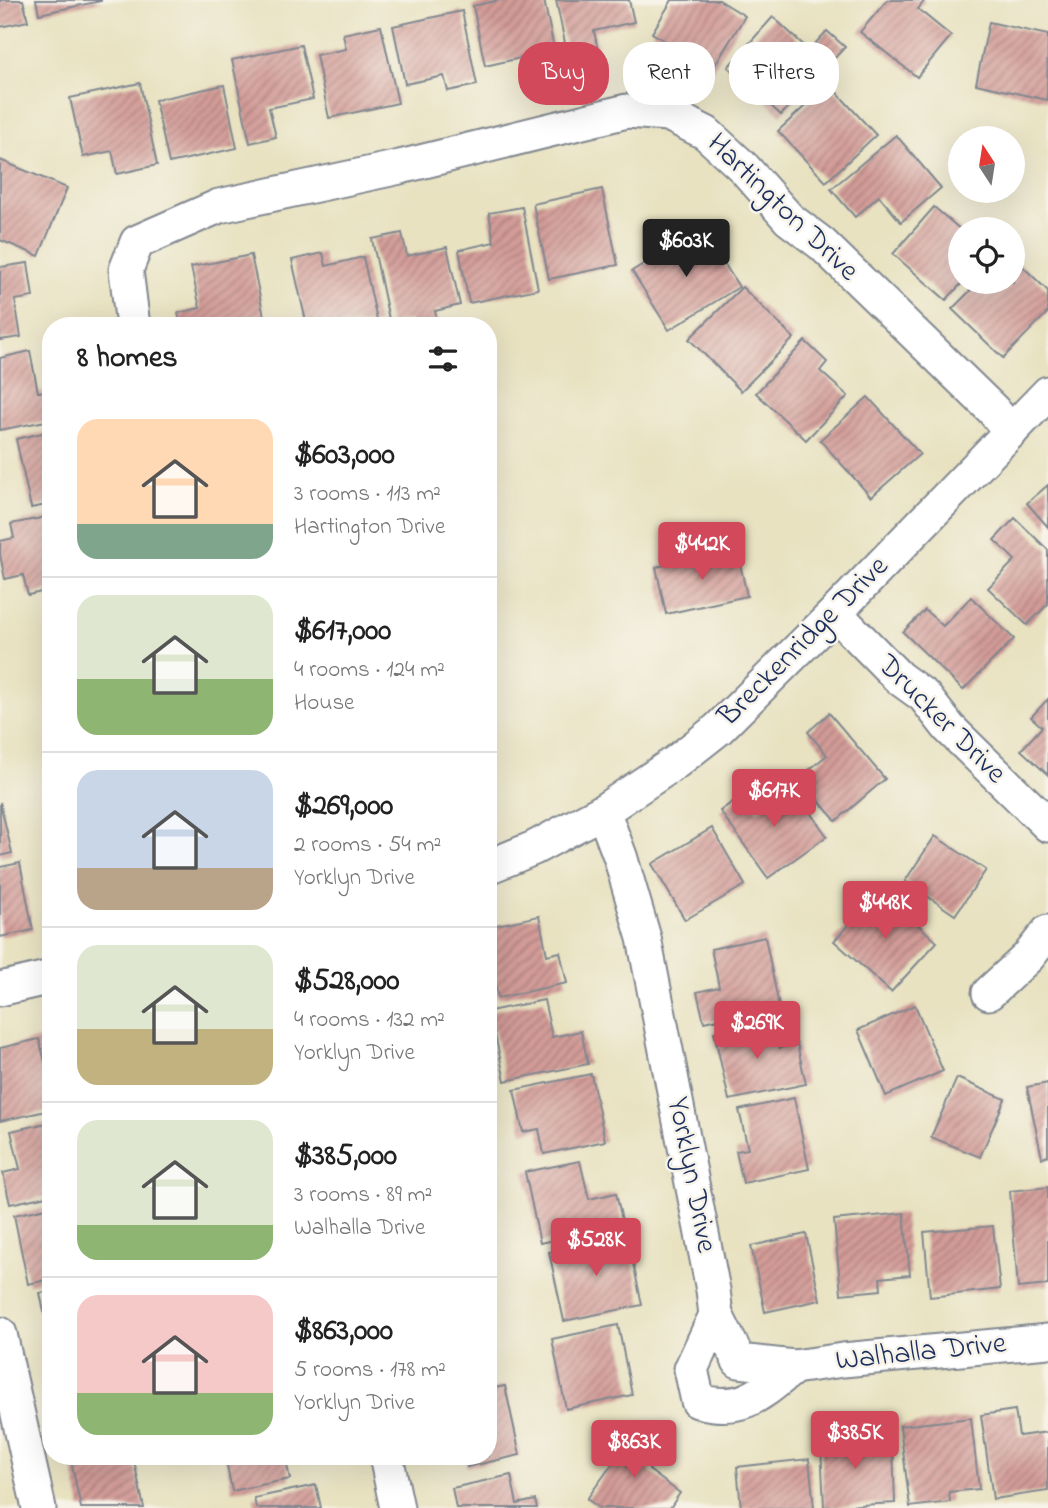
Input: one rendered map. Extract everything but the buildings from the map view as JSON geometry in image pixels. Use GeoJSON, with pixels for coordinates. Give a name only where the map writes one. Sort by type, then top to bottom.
{"type":"FeatureCollection","features":[{"type":"Feature","properties":{"kind":"street","name":"Hartington Drive"},"geometry":{"type":"LineString","coordinates":[[132,317],[127,270],[137,242],[219,206],[400,167],[627,111],[668,114],[706,133],[716,142],[744,168],[789,219],[822,244],[993,410],[1011,432]]}},
{"type":"Feature","properties":{"kind":"street","name":"Breckenridge Drive"},"geometry":{"type":"LineString","coordinates":[[497,863],[534,848],[603,811],[676,762],[718,729],[835,614],[1048,393]]}},
{"type":"Feature","properties":{"kind":"street","name":"Drucker Drive"},"geometry":{"type":"LineString","coordinates":[[835,614],[899,678],[924,696],[949,728],[1048,825]]}},
{"type":"Feature","properties":{"kind":"street","name":"Yorklyn Drive"},"geometry":{"type":"LineString","coordinates":[[603,811],[620,856],[643,938],[711,1277],[716,1315],[739,1361],[794,1367]]}},
{"type":"Feature","properties":{"kind":"street"},"geometry":{"type":"LineString","coordinates":[[989,993],[1028,957],[1048,933]]}},
{"type":"Feature","properties":{"kind":"street"},"geometry":{"type":"LineString","coordinates":[[0,989],[42,979]]}},
{"type":"Feature","properties":{"kind":"street"},"geometry":{"type":"LineString","coordinates":[[716,1315],[691,1369],[698,1401],[718,1406],[755,1399],[794,1367]]}},
{"type":"Feature","properties":{"kind":"street"},"geometry":{"type":"LineString","coordinates":[[0,1334],[39,1508]]}},
{"type":"Feature","properties":{"kind":"street","name":"Walhalla Drive"},"geometry":{"type":"LineString","coordinates":[[794,1367],[1048,1341]]}},
{"type":"Feature","properties":{"kind":"street"},"geometry":{"type":"LineString","coordinates":[[388,1465],[397,1508]]}}]}
